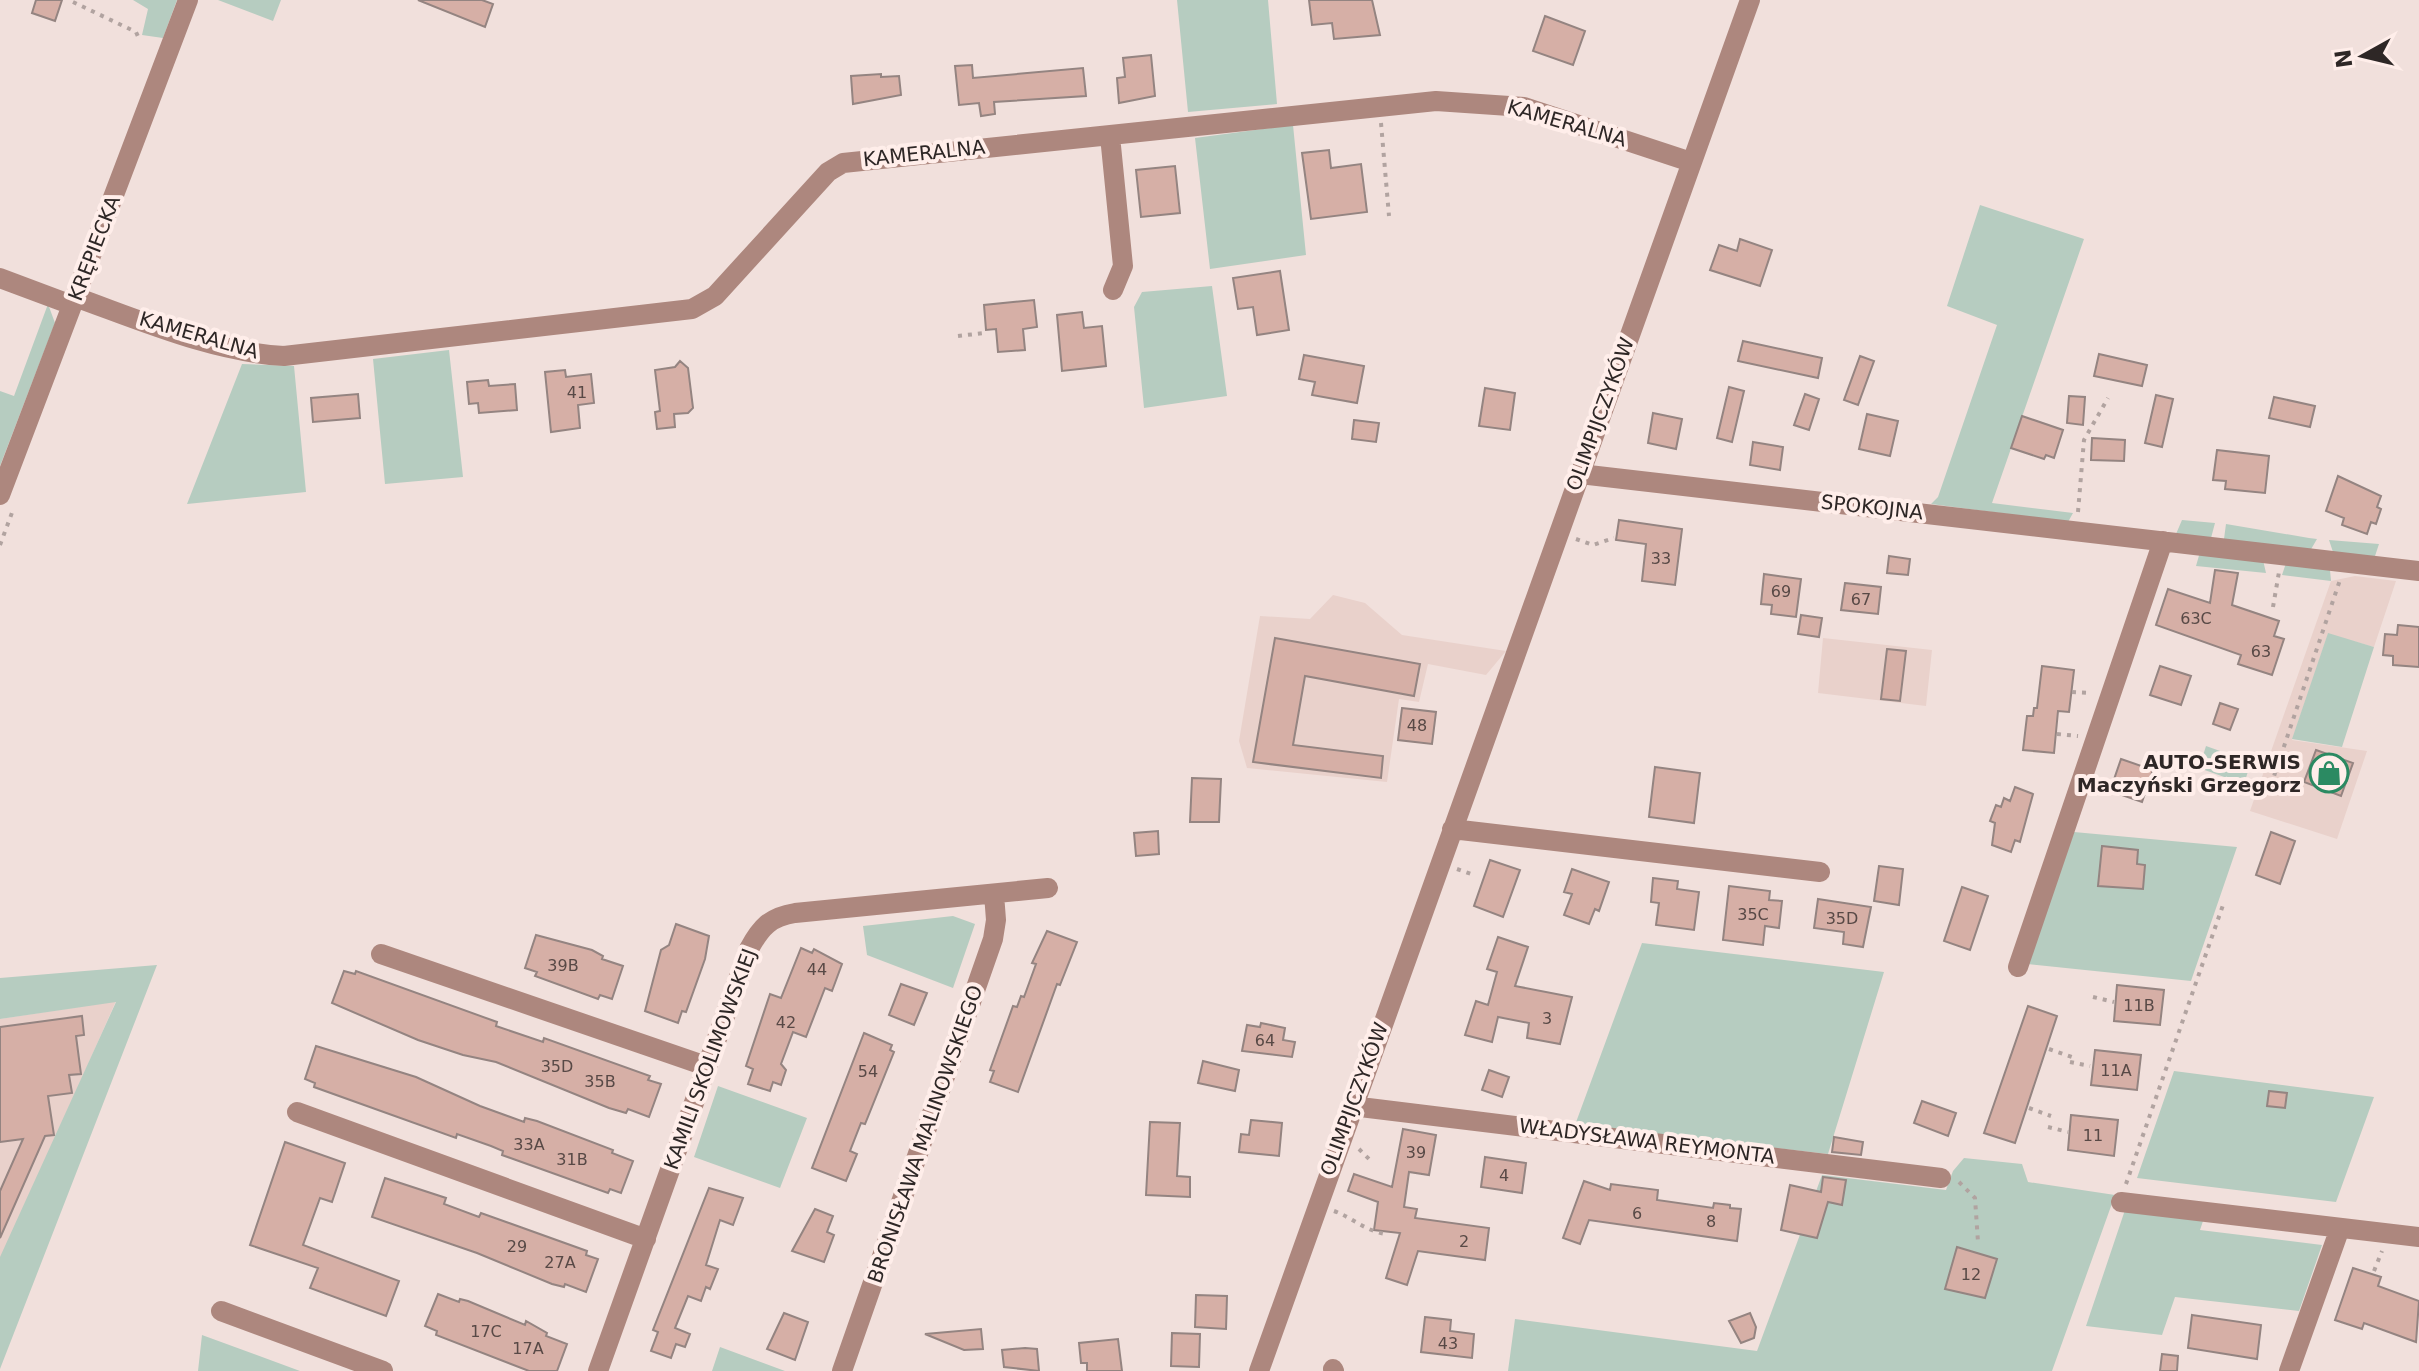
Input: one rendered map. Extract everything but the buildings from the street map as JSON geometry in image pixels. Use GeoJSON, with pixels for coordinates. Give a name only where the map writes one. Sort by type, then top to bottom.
{"type":"FeatureCollection","features":[{"type":"Feature","properties":{"kind":"street","name":"KRĘPIECKA"},"geometry":{"type":"LineString","coordinates":[[0,495],[188,0]]}},
{"type":"Feature","properties":{"kind":"street","name":"OLIMPIJCZYKÓW"},"geometry":{"type":"LineString","coordinates":[[1259,1371],[1750,0]]}},
{"type":"Feature","properties":{"kind":"street","name":"KAMERALNA"},"geometry":{"type":"LineString","coordinates":[[0,278],[223,346],[284,356],[628,319],[706,303],[828,172],[843,163],[1436,101],[1524,107],[1691,162]]}},
{"type":"Feature","properties":{"kind":"street"},"geometry":{"type":"LineString","coordinates":[[1110,136],[1123,266],[1113,290]]}},
{"type":"Feature","properties":{"kind":"street","name":"SPOKOJNA"},"geometry":{"type":"LineString","coordinates":[[1580,474],[2419,571]]}},
{"type":"Feature","properties":{"kind":"street"},"geometry":{"type":"LineString","coordinates":[[2018,967],[2163,541]]}},
{"type":"Feature","properties":{"kind":"street"},"geometry":{"type":"LineString","coordinates":[[1452,829],[1820,872]]}},
{"type":"Feature","properties":{"kind":"street","name":"KAMILI SKOLIMOWSKIEJ"},"geometry":{"type":"LineString","coordinates":[[598,1371],[749,949],[764,925],[773,918],[1048,888]]}},
{"type":"Feature","properties":{"kind":"street","name":"BRONISŁAWA MALINOWSKIEGO"},"geometry":{"type":"LineString","coordinates":[[842,1371],[993,939],[996,920],[994,894]]}},
{"type":"Feature","properties":{"kind":"street"},"geometry":{"type":"LineString","coordinates":[[381,954],[706,1066]]}},
{"type":"Feature","properties":{"kind":"street","name":"WŁADYSŁAWA REYMONTA"},"geometry":{"type":"LineString","coordinates":[[1352,1106],[1941,1178]]}},
{"type":"Feature","properties":{"kind":"street"},"geometry":{"type":"LineString","coordinates":[[297,1112],[646,1239]]}},
{"type":"Feature","properties":{"kind":"street"},"geometry":{"type":"LineString","coordinates":[[2122,1196],[2419,1237]]}},
{"type":"Feature","properties":{"kind":"street"},"geometry":{"type":"LineString","coordinates":[[2289,1371],[2340,1228]]}},
{"type":"Feature","properties":{"kind":"street"},"geometry":{"type":"LineString","coordinates":[[221,1311],[383,1371]]}},
{"type":"Feature","properties":{"kind":"path"},"geometry":{"type":"LineString","coordinates":[[73,2],[136,32],[140,41]]}},
{"type":"Feature","properties":{"kind":"path"},"geometry":{"type":"LineString","coordinates":[[1379,109],[1389,216]]}},
{"type":"Feature","properties":{"kind":"path"},"geometry":{"type":"LineString","coordinates":[[958,336],[984,333]]}},
{"type":"Feature","properties":{"kind":"path"},"geometry":{"type":"LineString","coordinates":[[2078,531],[2084,440],[2108,398]]}},
{"type":"Feature","properties":{"kind":"path"},"geometry":{"type":"LineString","coordinates":[[1562,522],[1582,542],[1599,544],[1614,538]]}},
{"type":"Feature","properties":{"kind":"path"},"geometry":{"type":"LineString","coordinates":[[2273,607],[2282,554]]}},
{"type":"Feature","properties":{"kind":"path"},"geometry":{"type":"LineString","coordinates":[[2271,785],[2346,562]]}},
{"type":"Feature","properties":{"kind":"path"},"geometry":{"type":"LineString","coordinates":[[2122,1196],[2223,905]]}},
{"type":"Feature","properties":{"kind":"path"},"geometry":{"type":"LineString","coordinates":[[2093,997],[2114,1002]]}},
{"type":"Feature","properties":{"kind":"path"},"geometry":{"type":"LineString","coordinates":[[2049,1049],[2090,1066]]}},
{"type":"Feature","properties":{"kind":"path"},"geometry":{"type":"LineString","coordinates":[[2029,1108],[2051,1116]]}},
{"type":"Feature","properties":{"kind":"path"},"geometry":{"type":"LineString","coordinates":[[2048,1127],[2068,1132]]}},
{"type":"Feature","properties":{"kind":"path"},"geometry":{"type":"LineString","coordinates":[[1941,1178],[1967,1187],[1975,1198],[1978,1242]]}},
{"type":"Feature","properties":{"kind":"path"},"geometry":{"type":"LineString","coordinates":[[1317,1205],[1351,1217],[1366,1230],[1386,1234]]}},
{"type":"Feature","properties":{"kind":"shaded area"},"geometry":{"type":"Polygon","coordinates":[[[2355,576],[2396,581],[2374,647],[2328,634],[2292,740],[2367,751],[2337,839],[2250,811],[2331,581],[2355,576]]]}},
{"type":"Feature","properties":{"kind":"shaded area"},"geometry":{"type":"Polygon","coordinates":[[[1333,595],[1365,603],[1402,635],[1506,651],[1486,675],[1428,664],[1419,702],[1399,699],[1387,782],[1247,768],[1239,741],[1260,616],[1310,619],[1333,595]]]}},
{"type":"Feature","properties":{"kind":"shaded area"},"geometry":{"type":"Polygon","coordinates":[[[1823,638],[1932,650],[1926,706],[1818,693],[1823,638]]]}},
{"type":"Feature","properties":{"kind":"shaded area"},"geometry":{"type":"Polygon","coordinates":[[[116,1001],[2,1258],[0,1019],[116,1001]]]}},
{"type":"Feature","properties":{"kind":"green space"},"geometry":{"type":"Polygon","coordinates":[[[133,0],[177,0],[163,38],[142,35],[148,9],[133,0]]]}},
{"type":"Feature","properties":{"kind":"green space"},"geometry":{"type":"Polygon","coordinates":[[[218,0],[281,0],[273,21],[218,0]]]}},
{"type":"Feature","properties":{"kind":"green space"},"geometry":{"type":"Polygon","coordinates":[[[1177,0],[1268,0],[1277,104],[1188,112],[1177,0]]]}},
{"type":"Feature","properties":{"kind":"green space"},"geometry":{"type":"Polygon","coordinates":[[[1293,125],[1306,255],[1210,269],[1195,138],[1293,125]]]}},
{"type":"Feature","properties":{"kind":"green space"},"geometry":{"type":"Polygon","coordinates":[[[1980,205],[2084,239],[1992,503],[2073,513],[2068,522],[1931,504],[1938,497],[1997,325],[1947,306],[1980,205]]]}},
{"type":"Feature","properties":{"kind":"green space"},"geometry":{"type":"Polygon","coordinates":[[[1212,286],[1227,396],[1144,408],[1134,307],[1142,292],[1212,286]]]}},
{"type":"Feature","properties":{"kind":"green space"},"geometry":{"type":"Polygon","coordinates":[[[48,304],[55,323],[0,466],[0,391],[14,396],[48,304]]]}},
{"type":"Feature","properties":{"kind":"green space"},"geometry":{"type":"Polygon","coordinates":[[[449,350],[463,477],[385,484],[373,359],[449,350]]]}},
{"type":"Feature","properties":{"kind":"green space"},"geometry":{"type":"Polygon","coordinates":[[[242,364],[294,366],[306,492],[187,504],[242,364]]]}},
{"type":"Feature","properties":{"kind":"green space"},"geometry":{"type":"Polygon","coordinates":[[[2182,520],[2215,523],[2211,538],[2176,534],[2182,520]]]}},
{"type":"Feature","properties":{"kind":"green space"},"geometry":{"type":"Polygon","coordinates":[[[2226,524],[2317,539],[2310,551],[2224,539],[2226,524]]]}},
{"type":"Feature","properties":{"kind":"green space"},"geometry":{"type":"Polygon","coordinates":[[[2329,540],[2379,544],[2374,559],[2334,555],[2329,540]]]}},
{"type":"Feature","properties":{"kind":"green space"},"geometry":{"type":"Polygon","coordinates":[[[2200,552],[2263,560],[2266,573],[2196,566],[2200,552]]]}},
{"type":"Feature","properties":{"kind":"green space"},"geometry":{"type":"Polygon","coordinates":[[[2286,563],[2330,570],[2331,581],[2282,575],[2286,563]]]}},
{"type":"Feature","properties":{"kind":"green space"},"geometry":{"type":"Polygon","coordinates":[[[2328,633],[2374,647],[2342,747],[2292,739],[2328,633]]]}},
{"type":"Feature","properties":{"kind":"green space"},"geometry":{"type":"Polygon","coordinates":[[[2206,746],[2251,762],[2244,784],[2199,768],[2206,746]]]}},
{"type":"Feature","properties":{"kind":"green space"},"geometry":{"type":"Polygon","coordinates":[[[2074,832],[2237,847],[2191,981],[2028,964],[2074,832]]]}},
{"type":"Feature","properties":{"kind":"green space"},"geometry":{"type":"Polygon","coordinates":[[[953,916],[975,924],[953,988],[867,955],[863,926],[953,916]]]}},
{"type":"Feature","properties":{"kind":"green space"},"geometry":{"type":"Polygon","coordinates":[[[1642,943],[1884,972],[1828,1154],[1575,1125],[1642,943]]]}},
{"type":"Feature","properties":{"kind":"green space"},"geometry":{"type":"Polygon","coordinates":[[[157,965],[0,1369],[0,1257],[116,1002],[0,1019],[0,978],[157,965]]]}},
{"type":"Feature","properties":{"kind":"green space"},"geometry":{"type":"Polygon","coordinates":[[[2174,1071],[2374,1097],[2336,1202],[2137,1178],[2174,1071]]]}},
{"type":"Feature","properties":{"kind":"green space"},"geometry":{"type":"Polygon","coordinates":[[[718,1086],[807,1118],[780,1188],[694,1157],[718,1086]]]}},
{"type":"Feature","properties":{"kind":"green space"},"geometry":{"type":"Polygon","coordinates":[[[1964,1158],[2022,1164],[2028,1182],[2115,1195],[2052,1371],[1508,1371],[1515,1319],[1757,1351],[1822,1175],[1946,1190],[1953,1171],[1964,1158]]]}},
{"type":"Feature","properties":{"kind":"green space"},"geometry":{"type":"Polygon","coordinates":[[[2126,1207],[2204,1218],[2200,1230],[2322,1245],[2299,1311],[2175,1297],[2162,1335],[2086,1326],[2126,1207]]]}},
{"type":"Feature","properties":{"kind":"green space"},"geometry":{"type":"Polygon","coordinates":[[[202,1335],[300,1371],[198,1371],[202,1335]]]}},
{"type":"Feature","properties":{"kind":"green space"},"geometry":{"type":"Polygon","coordinates":[[[720,1347],[785,1371],[712,1371],[720,1347]]]}},
{"type":"Feature","properties":{"kind":"place","name":"AUTO-SERWIS Maczyński Grzegorz"},"geometry":{"type":"Point","coordinates":[2329,773]}}]}
